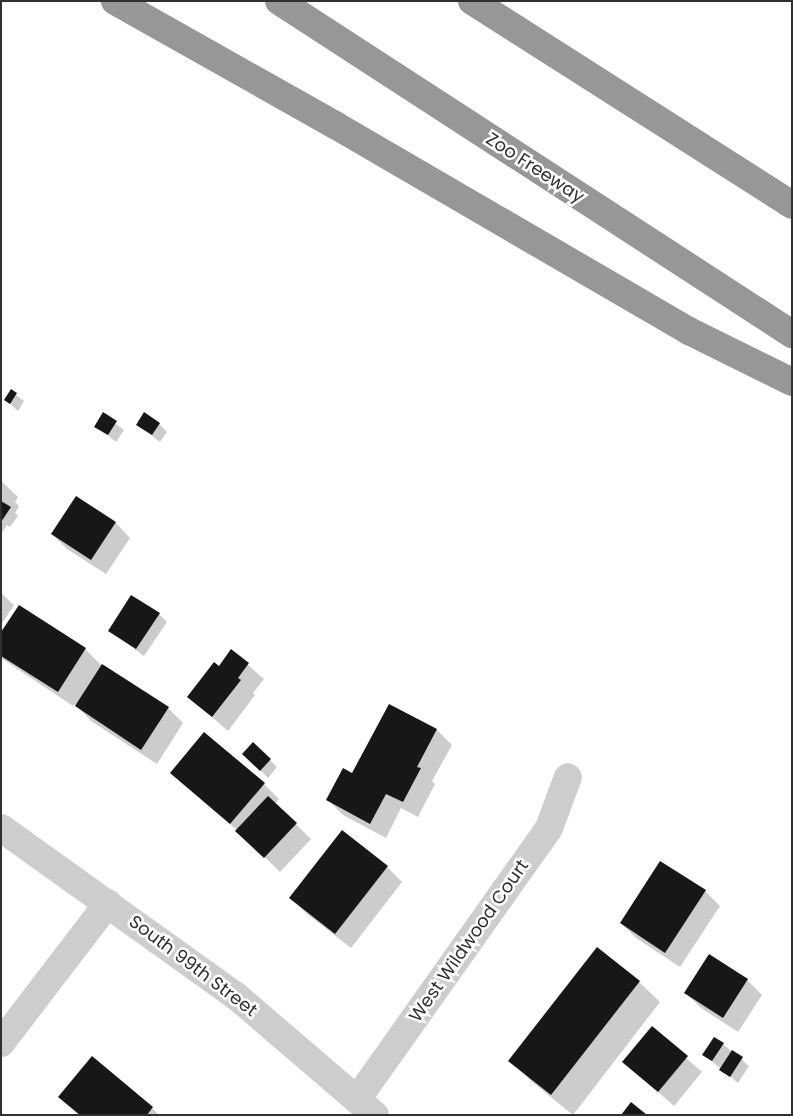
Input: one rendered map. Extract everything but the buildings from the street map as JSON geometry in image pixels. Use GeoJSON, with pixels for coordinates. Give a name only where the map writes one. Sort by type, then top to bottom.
{"type":"FeatureCollection","features":[{"type":"Feature","properties":{"kind":"highway"},"geometry":{"type":"LineString","coordinates":[[115,1],[334,125],[689,331],[792,382]]}},
{"type":"Feature","properties":{"kind":"highway","name":"Zoo Freeway"},"geometry":{"type":"LineString","coordinates":[[279,1],[792,334]]}},
{"type":"Feature","properties":{"kind":"highway"},"geometry":{"type":"LineString","coordinates":[[472,1],[792,205]]}},
{"type":"Feature","properties":{"kind":"street","name":"West Wildwood Court"},"geometry":{"type":"LineString","coordinates":[[366,1106],[549,828],[568,777]]}},
{"type":"Feature","properties":{"kind":"street","name":"South 99th Street"},"geometry":{"type":"LineString","coordinates":[[1,828],[236,996],[366,1106]]}},
{"type":"Feature","properties":{"kind":"street"},"geometry":{"type":"LineString","coordinates":[[1,1043],[108,903]]}}]}
